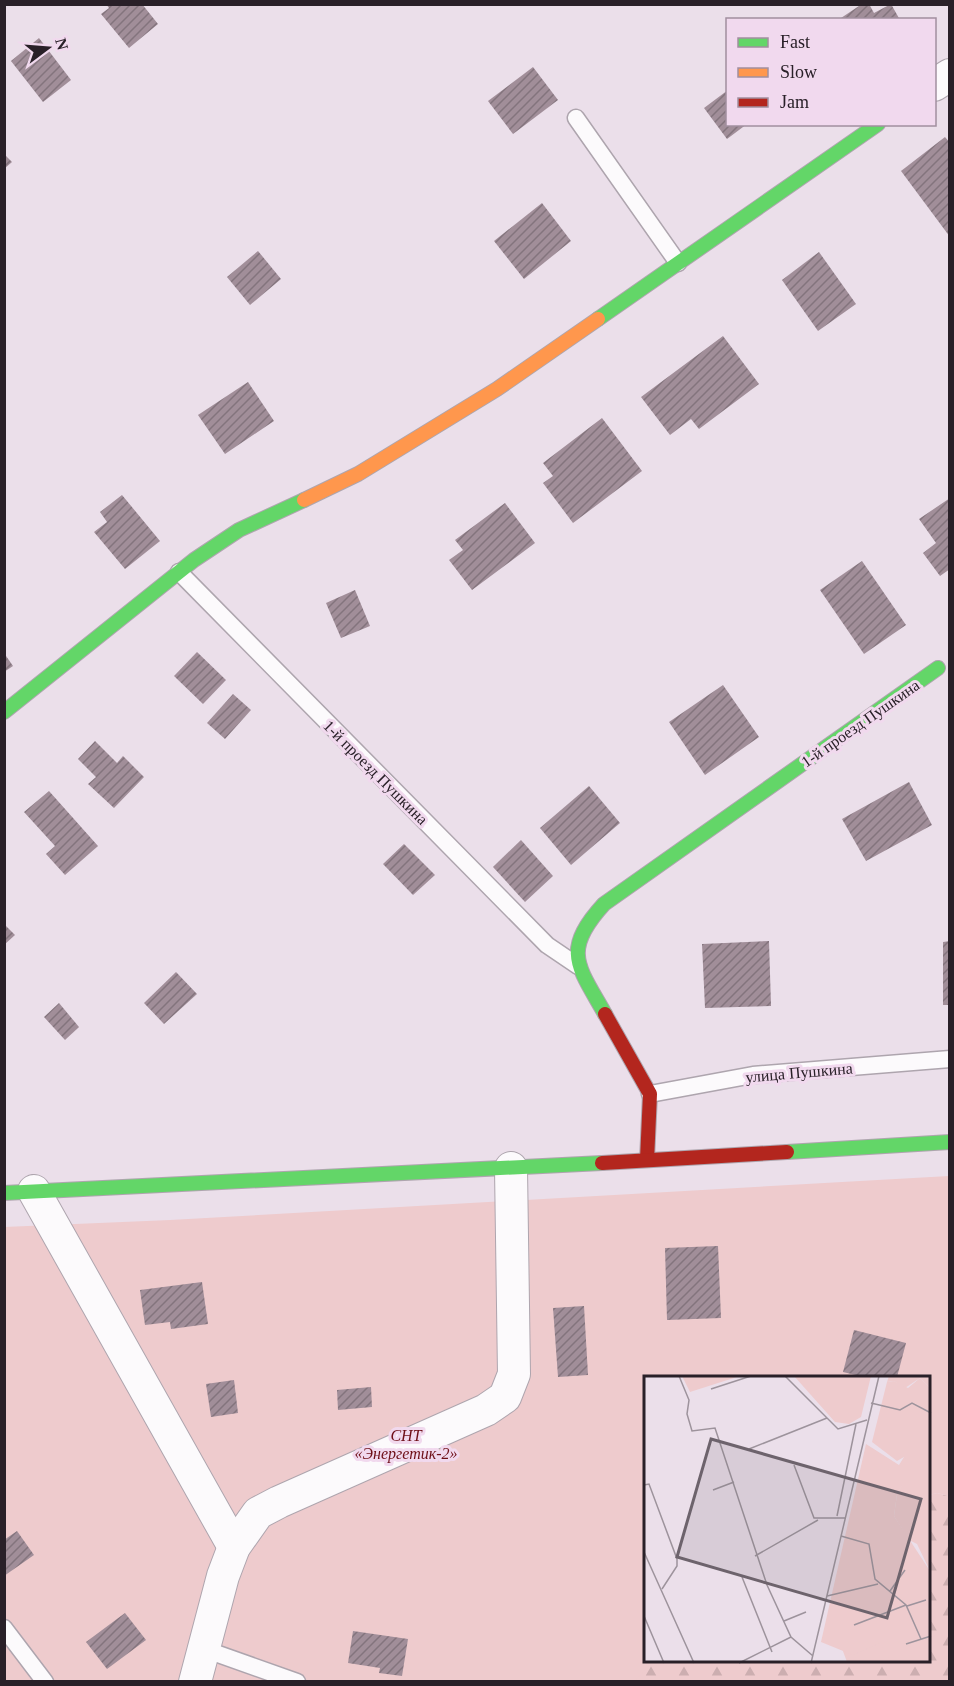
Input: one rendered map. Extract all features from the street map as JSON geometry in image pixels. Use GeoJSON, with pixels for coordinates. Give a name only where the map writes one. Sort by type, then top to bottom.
{"type":"FeatureCollection","features":[{"type":"Feature","properties":{"kind":"street"},"geometry":{"type":"LineString","coordinates":[[936,84],[950,75]]}},
{"type":"Feature","properties":{"kind":"street"},"geometry":{"type":"LineString","coordinates":[[4,712],[179,572],[239,530],[358,474],[497,389],[875,126]]}},
{"type":"Feature","properties":{"kind":"street","name":"1-й проезд Пушкина"},"geometry":{"type":"LineString","coordinates":[[650,1094],[578,966],[578,946],[583,926],[604,904],[938,668]]}},
{"type":"Feature","properties":{"kind":"street"},"geometry":{"type":"LineString","coordinates":[[647,1160],[650,1094]]}},
{"type":"Feature","properties":{"kind":"street"},"geometry":{"type":"LineString","coordinates":[[234,1547],[19,1192],[511,1168],[950,1142]]}},
{"type":"Feature","properties":{"kind":"street"},"geometry":{"type":"LineString","coordinates":[[195,1682],[223,1576],[234,1547],[258,1513],[486,1410],[505,1397],[514,1374],[511,1168]]}},
{"type":"Feature","properties":{"kind":"lane"},"geometry":{"type":"LineString","coordinates":[[576,118],[678,262]]}},
{"type":"Feature","properties":{"kind":"lane","name":"1-й проезд Пушкина"},"geometry":{"type":"LineString","coordinates":[[179,572],[547,945],[578,966]]}},
{"type":"Feature","properties":{"kind":"lane","name":"улица Пушкина"},"geometry":{"type":"LineString","coordinates":[[650,1094],[753,1075],[950,1059]]}},
{"type":"Feature","properties":{"kind":"lane"},"geometry":{"type":"LineString","coordinates":[[4,1628],[45,1682]]}},
{"type":"Feature","properties":{"kind":"lane"},"geometry":{"type":"LineString","coordinates":[[204,1649],[297,1682]]}},
{"type":"Feature","properties":{"kind":"green space","name":"СНТ «Энергетик-2»"},"geometry":{"type":"Polygon","coordinates":[[[949,1176],[949,1496],[937,1493],[930,1495],[930,1376],[644,1376],[644,1662],[652,1662],[635,1681],[5,1681],[4,1227],[170,1220],[949,1176]]]}},
{"type":"Feature","properties":{"kind":"green space"},"geometry":{"type":"Polygon","coordinates":[[[937,1493],[949,1496],[949,1681],[624,1681],[644,1661],[930,1662],[930,1495],[937,1493]]]}},
{"type":"Feature","properties":{"kind":"building"},"geometry":{"type":"Polygon","coordinates":[[[106,4],[142,4],[158,24],[129,48],[101,14],[109,8],[106,4]]]}},
{"type":"Feature","properties":{"kind":"building"},"geometry":{"type":"Polygon","coordinates":[[[862,4],[869,4],[874,13],[891,4],[899,18],[841,18],[862,4]]]}},
{"type":"Feature","properties":{"kind":"building"},"geometry":{"type":"Polygon","coordinates":[[[39,38],[71,80],[43,102],[11,61],[39,38]]]}},
{"type":"Feature","properties":{"kind":"building"},"geometry":{"type":"Polygon","coordinates":[[[533,67],[558,100],[513,134],[488,101],[533,67]]]}},
{"type":"Feature","properties":{"kind":"building"},"geometry":{"type":"Polygon","coordinates":[[[726,92],[726,126],[744,126],[727,139],[704,108],[726,92]]]}},
{"type":"Feature","properties":{"kind":"building"},"geometry":{"type":"Polygon","coordinates":[[[945,137],[950,143],[950,237],[901,171],[945,137]]]}},
{"type":"Feature","properties":{"kind":"building"},"geometry":{"type":"Polygon","coordinates":[[[4,154],[12,162],[4,169],[4,154]]]}},
{"type":"Feature","properties":{"kind":"building"},"geometry":{"type":"Polygon","coordinates":[[[542,203],[571,241],[524,279],[494,241],[542,203]]]}},
{"type":"Feature","properties":{"kind":"building"},"geometry":{"type":"Polygon","coordinates":[[[258,251],[281,279],[250,305],[227,277],[258,251]]]}},
{"type":"Feature","properties":{"kind":"building"},"geometry":{"type":"Polygon","coordinates":[[[819,252],[856,304],[818,331],[782,280],[819,252]]]}},
{"type":"Feature","properties":{"kind":"building"},"geometry":{"type":"Polygon","coordinates":[[[723,336],[759,384],[699,429],[691,419],[670,435],[641,397],[723,336]]]}},
{"type":"Feature","properties":{"kind":"building"},"geometry":{"type":"Polygon","coordinates":[[[248,382],[274,421],[225,454],[198,415],[248,382]]]}},
{"type":"Feature","properties":{"kind":"building"},"geometry":{"type":"Polygon","coordinates":[[[602,418],[642,471],[573,523],[543,483],[553,476],[543,463],[602,418]]]}},
{"type":"Feature","properties":{"kind":"building"},"geometry":{"type":"Polygon","coordinates":[[[122,495],[160,541],[125,569],[94,532],[107,522],[100,512],[122,495]]]}},
{"type":"Feature","properties":{"kind":"building"},"geometry":{"type":"Polygon","coordinates":[[[950,498],[950,569],[940,576],[923,553],[936,543],[919,519],[950,498]]]}},
{"type":"Feature","properties":{"kind":"building"},"geometry":{"type":"Polygon","coordinates":[[[505,503],[535,543],[472,590],[449,560],[463,550],[455,540],[505,503]]]}},
{"type":"Feature","properties":{"kind":"building"},"geometry":{"type":"Polygon","coordinates":[[[862,561],[906,625],[864,654],[820,590],[862,561]]]}},
{"type":"Feature","properties":{"kind":"building"},"geometry":{"type":"Polygon","coordinates":[[[355,590],[370,626],[341,638],[326,603],[355,590]]]}},
{"type":"Feature","properties":{"kind":"building"},"geometry":{"type":"Polygon","coordinates":[[[197,652],[226,680],[203,704],[174,676],[197,652]]]}},
{"type":"Feature","properties":{"kind":"building"},"geometry":{"type":"Polygon","coordinates":[[[4,653],[13,666],[4,672],[4,653]]]}},
{"type":"Feature","properties":{"kind":"building"},"geometry":{"type":"Polygon","coordinates":[[[723,685],[759,737],[705,775],[669,722],[723,685]]]}},
{"type":"Feature","properties":{"kind":"building"},"geometry":{"type":"Polygon","coordinates":[[[233,694],[251,710],[225,739],[207,723],[233,694]]]}},
{"type":"Feature","properties":{"kind":"building"},"geometry":{"type":"Polygon","coordinates":[[[95,741],[117,763],[123,756],[144,777],[114,808],[88,784],[96,777],[78,759],[95,741]]]}},
{"type":"Feature","properties":{"kind":"building"},"geometry":{"type":"Polygon","coordinates":[[[909,782],[932,825],[866,861],[842,819],[909,782]]]}},
{"type":"Feature","properties":{"kind":"building"},"geometry":{"type":"Polygon","coordinates":[[[589,786],[620,823],[571,865],[540,828],[589,786]]]}},
{"type":"Feature","properties":{"kind":"building"},"geometry":{"type":"Polygon","coordinates":[[[49,791],[98,846],[65,875],[46,854],[55,846],[24,812],[49,791]]]}},
{"type":"Feature","properties":{"kind":"building"},"geometry":{"type":"Polygon","coordinates":[[[521,840],[553,876],[525,902],[493,867],[521,840]]]}},
{"type":"Feature","properties":{"kind":"building"},"geometry":{"type":"Polygon","coordinates":[[[404,844],[435,875],[413,895],[383,864],[404,844]]]}},
{"type":"Feature","properties":{"kind":"building"},"geometry":{"type":"Polygon","coordinates":[[[4,924],[15,935],[4,945],[4,924]]]}},
{"type":"Feature","properties":{"kind":"building"},"geometry":{"type":"Polygon","coordinates":[[[769,941],[771,1006],[705,1008],[702,944],[769,941]]]}},
{"type":"Feature","properties":{"kind":"building"},"geometry":{"type":"Polygon","coordinates":[[[950,941],[950,1005],[943,1005],[943,942],[950,941]]]}},
{"type":"Feature","properties":{"kind":"building"},"geometry":{"type":"Polygon","coordinates":[[[176,972],[197,994],[164,1024],[144,1003],[176,972]]]}},
{"type":"Feature","properties":{"kind":"building"},"geometry":{"type":"Polygon","coordinates":[[[59,1003],[79,1027],[65,1040],[44,1017],[59,1003]]]}},
{"type":"Feature","properties":{"kind":"building"},"geometry":{"type":"Polygon","coordinates":[[[718,1246],[721,1318],[667,1320],[665,1248],[718,1246]]]}},
{"type":"Feature","properties":{"kind":"building"},"geometry":{"type":"Polygon","coordinates":[[[202,1282],[208,1324],[171,1329],[170,1322],[145,1325],[140,1290],[202,1282]]]}},
{"type":"Feature","properties":{"kind":"building"},"geometry":{"type":"Polygon","coordinates":[[[584,1306],[588,1375],[558,1377],[553,1308],[584,1306]]]}},
{"type":"Feature","properties":{"kind":"building"},"geometry":{"type":"Polygon","coordinates":[[[854,1330],[906,1343],[897,1376],[860,1376],[843,1372],[854,1330]]]}},
{"type":"Feature","properties":{"kind":"building"},"geometry":{"type":"Polygon","coordinates":[[[234,1380],[238,1413],[211,1417],[206,1384],[234,1380]]]}},
{"type":"Feature","properties":{"kind":"building"},"geometry":{"type":"Polygon","coordinates":[[[371,1387],[372,1407],[338,1410],[337,1390],[371,1387]]]}},
{"type":"Feature","properties":{"kind":"building"},"geometry":{"type":"Polygon","coordinates":[[[17,1531],[34,1555],[4,1576],[4,1540],[17,1531]]]}},
{"type":"Feature","properties":{"kind":"building"},"geometry":{"type":"Polygon","coordinates":[[[125,1613],[146,1640],[107,1669],[86,1642],[125,1613]]]}},
{"type":"Feature","properties":{"kind":"building"},"geometry":{"type":"Polygon","coordinates":[[[353,1631],[408,1639],[402,1676],[379,1673],[380,1668],[348,1663],[353,1631]]]}},
{"type":"Feature","properties":{"kind":"traffic: fast"},"geometry":{"type":"LineString","coordinates":[[598,319],[875,126]]}},
{"type":"Feature","properties":{"kind":"traffic: fast"},"geometry":{"type":"LineString","coordinates":[[4,712],[194,560],[239,530],[304,500]]}},
{"type":"Feature","properties":{"kind":"traffic: fast"},"geometry":{"type":"LineString","coordinates":[[605,1014],[587,983],[578,959],[578,947],[582,934],[604,904],[938,668]]}},
{"type":"Feature","properties":{"kind":"traffic: fast"},"geometry":{"type":"LineString","coordinates":[[787,1152],[950,1142]]}},
{"type":"Feature","properties":{"kind":"traffic: fast"},"geometry":{"type":"LineString","coordinates":[[4,1193],[602,1163]]}},
{"type":"Feature","properties":{"kind":"traffic: slow"},"geometry":{"type":"LineString","coordinates":[[304,500],[358,474],[497,389],[598,319]]}},
{"type":"Feature","properties":{"kind":"traffic: jam"},"geometry":{"type":"LineString","coordinates":[[605,1014],[650,1094],[647,1160]]}},
{"type":"Feature","properties":{"kind":"traffic: jam"},"geometry":{"type":"LineString","coordinates":[[602,1163],[787,1152]]}}]}
